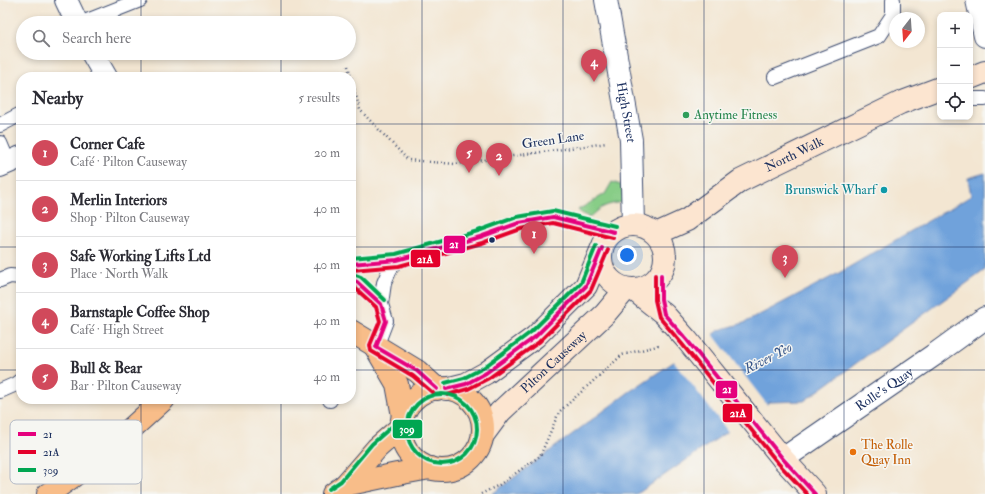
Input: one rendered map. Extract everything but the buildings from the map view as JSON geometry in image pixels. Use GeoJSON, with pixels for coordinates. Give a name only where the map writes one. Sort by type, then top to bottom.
{"type":"FeatureCollection","features":[{"type":"Feature","properties":{"kind":"main road"},"geometry":{"type":"LineString","coordinates":[[973,77],[985,72]]}},
{"type":"Feature","properties":{"kind":"main road","name":"North Walk"},"geometry":{"type":"LineString","coordinates":[[656,234],[687,220],[740,181],[900,103],[937,89]]}},
{"type":"Feature","properties":{"kind":"main road"},"geometry":{"type":"LineString","coordinates":[[339,489],[402,422],[408,406],[416,398],[426,392],[466,384],[486,373],[535,338],[586,286],[616,235],[639,225],[656,234],[662,243],[665,250],[666,261],[661,275],[661,299],[676,328]]}},
{"type":"Feature","properties":{"kind":"main road"},"geometry":{"type":"LineString","coordinates":[[616,235],[601,262],[603,269],[610,280],[616,285],[630,289],[642,289],[653,283],[661,275]]}},
{"type":"Feature","properties":{"kind":"main road"},"geometry":{"type":"LineString","coordinates":[[630,289],[676,328],[783,459],[815,494]]}},
{"type":"Feature","properties":{"kind":"main road","name":"Pilton Causeway"},"geometry":{"type":"LineString","coordinates":[[483,436],[500,412],[630,289]]}},
{"type":"Feature","properties":{"kind":"main road"},"geometry":{"type":"LineString","coordinates":[[356,334],[417,371],[441,389],[455,390],[462,394],[477,407],[482,421],[483,436],[473,457],[464,464],[453,469],[441,470],[430,468],[418,462],[408,452],[403,440],[397,384],[376,347]]}},
{"type":"Feature","properties":{"kind":"main road"},"geometry":{"type":"LineString","coordinates":[[141,420],[158,404]]}},
{"type":"Feature","properties":{"kind":"main road"},"geometry":{"type":"LineString","coordinates":[[339,489],[397,474],[430,468]]}},
{"type":"Feature","properties":{"kind":"main road"},"geometry":{"type":"LineString","coordinates":[[48,494],[62,484]]}},
{"type":"Feature","properties":{"kind":"street"},"geometry":{"type":"LineString","coordinates":[[66,0],[73,16]]}},
{"type":"Feature","properties":{"kind":"street","name":"High Street"},"geometry":{"type":"LineString","coordinates":[[606,0],[630,140],[616,235]]}},
{"type":"Feature","properties":{"kind":"street"},"geometry":{"type":"LineString","coordinates":[[977,0],[985,36]]}},
{"type":"Feature","properties":{"kind":"street"},"geometry":{"type":"LineString","coordinates":[[96,60],[103,72]]}},
{"type":"Feature","properties":{"kind":"street","name":"Rolle's Quay"},"geometry":{"type":"LineString","coordinates":[[783,459],[985,318]]}},
{"type":"Feature","properties":{"kind":"lane"},"geometry":{"type":"LineString","coordinates":[[100,16],[140,0]]}},
{"type":"Feature","properties":{"kind":"lane"},"geometry":{"type":"LineString","coordinates":[[775,77],[879,36],[893,15],[893,0]]}},
{"type":"Feature","properties":{"kind":"lane"},"geometry":{"type":"LineString","coordinates":[[912,98],[937,99]]}},
{"type":"Feature","properties":{"kind":"lane"},"geometry":{"type":"LineString","coordinates":[[973,99],[985,99]]}},
{"type":"Feature","properties":{"kind":"lane"},"geometry":{"type":"LineString","coordinates":[[0,125],[16,117]]}},
{"type":"Feature","properties":{"kind":"lane"},"geometry":{"type":"LineString","coordinates":[[356,264],[397,260],[480,237],[519,223],[553,217],[616,235]]}},
{"type":"Feature","properties":{"kind":"lane"},"geometry":{"type":"LineString","coordinates":[[376,347],[386,320],[381,304],[384,282],[390,269],[397,260]]}},
{"type":"Feature","properties":{"kind":"lane"},"geometry":{"type":"LineString","coordinates":[[0,280],[10,276],[16,277]]}},
{"type":"Feature","properties":{"kind":"lane"},"geometry":{"type":"LineString","coordinates":[[356,282],[381,304]]}},
{"type":"Feature","properties":{"kind":"lane"},"geometry":{"type":"LineString","coordinates":[[0,391],[16,383]]}},
{"type":"Feature","properties":{"kind":"path","name":"Green Lane"},"geometry":{"type":"LineString","coordinates":[[348,66],[350,72]]}},
{"type":"Feature","properties":{"kind":"path","name":"Green Lane"},"geometry":{"type":"LineString","coordinates":[[356,95],[360,110],[408,160],[455,164],[599,144]]}},
{"type":"Feature","properties":{"kind":"path"},"geometry":{"type":"LineString","coordinates":[[481,494],[498,485],[540,456],[559,412],[622,355],[657,346],[676,328]]}},
{"type":"Feature","properties":{"kind":"green space"},"geometry":{"type":"Polygon","coordinates":[[[612,182],[621,185],[623,202],[605,206],[599,209],[592,216],[586,216],[578,210],[605,194],[612,182]]]}},
{"type":"Feature","properties":{"kind":"water","name":"River Yeo"},"geometry":{"type":"Polygon","coordinates":[[[985,173],[985,270],[804,401],[770,402],[635,494],[492,494],[629,392],[719,330],[744,323],[839,273],[971,196],[968,178],[985,173]]]}},
{"type":"Feature","properties":{"kind":"pier"},"geometry":{"type":"Polygon","coordinates":[[[712,333],[768,406],[729,433],[673,360],[712,333]]]}},
{"type":"Feature","properties":{"kind":"transit line","name":"309"},"geometry":{"type":"LineString","coordinates":[[356,258],[396,254],[478,231],[517,217],[553,211],[615,226]]}},
{"type":"Feature","properties":{"kind":"transit line","name":"21"},"geometry":{"type":"LineString","coordinates":[[356,264],[397,260],[480,237],[519,223],[553,217],[614,232]]}},
{"type":"Feature","properties":{"kind":"transit line","name":"21A"},"geometry":{"type":"LineString","coordinates":[[356,270],[399,266],[482,243],[521,229],[553,223],[613,238]]}},
{"type":"Feature","properties":{"kind":"transit line","name":"309"},"geometry":{"type":"LineString","coordinates":[[445,383],[464,378],[483,368],[531,332],[581,283],[596,246]]}},
{"type":"Feature","properties":{"kind":"transit line","name":"21"},"geometry":{"type":"LineString","coordinates":[[446,389],[466,384],[486,373],[535,337],[586,286],[602,248]]}},
{"type":"Feature","properties":{"kind":"transit line","name":"21A"},"geometry":{"type":"LineString","coordinates":[[447,395],[468,389],[489,378],[539,342],[591,290],[608,250]]}},
{"type":"Feature","properties":{"kind":"transit line","name":"309"},"geometry":{"type":"LineString","coordinates":[[356,275],[361,277],[385,300]]}},
{"type":"Feature","properties":{"kind":"transit line","name":"21A"},"geometry":{"type":"LineString","coordinates":[[655,275],[655,300],[659,317],[778,463],[807,494]]}},
{"type":"Feature","properties":{"kind":"transit line","name":"21"},"geometry":{"type":"LineString","coordinates":[[661,275],[661,299],[664,314],[687,340],[783,459],[815,494]]}},
{"type":"Feature","properties":{"kind":"transit line","name":"21"},"geometry":{"type":"LineString","coordinates":[[356,282],[381,304],[386,321],[376,347],[417,371],[437,389]]}},
{"type":"Feature","properties":{"kind":"transit line","name":"21A"},"geometry":{"type":"LineString","coordinates":[[356,289],[376,307],[380,321],[370,345],[371,351],[413,376],[433,393]]}},
{"type":"Feature","properties":{"kind":"transit line","name":"309"},"geometry":{"type":"LineString","coordinates":[[442,394],[461,400],[471,410],[477,429],[471,448],[461,458],[442,464],[423,458],[413,448],[407,429],[413,410],[423,400],[442,394]]}},
{"type":"Feature","properties":{"kind":"transit line","name":"309"},"geometry":{"type":"LineString","coordinates":[[329,489],[341,481],[372,444],[397,422]]}},
{"type":"Feature","properties":{"kind":"place","name":"Barnstaple Coffee Shop"},"geometry":{"type":"Point","coordinates":[594,82]}},
{"type":"Feature","properties":{"kind":"place","name":"Anytime Fitness"},"geometry":{"type":"Point","coordinates":[686,115]}},
{"type":"Feature","properties":{"kind":"place","name":"Bull & Bear"},"geometry":{"type":"Point","coordinates":[469,173]}},
{"type":"Feature","properties":{"kind":"place","name":"Merlin Interiors"},"geometry":{"type":"Point","coordinates":[499,176]}},
{"type":"Feature","properties":{"kind":"place","name":"Brunswick Wharf"},"geometry":{"type":"Point","coordinates":[884,190]}},
{"type":"Feature","properties":{"kind":"place","name":"Corner Cafe"},"geometry":{"type":"Point","coordinates":[534,254]}},
{"type":"Feature","properties":{"kind":"place","name":"Safe Working Lifts Ltd"},"geometry":{"type":"Point","coordinates":[785,278]}},
{"type":"Feature","properties":{"kind":"place","name":"The Rolle Quay Inn"},"geometry":{"type":"Point","coordinates":[853,452]}}]}
